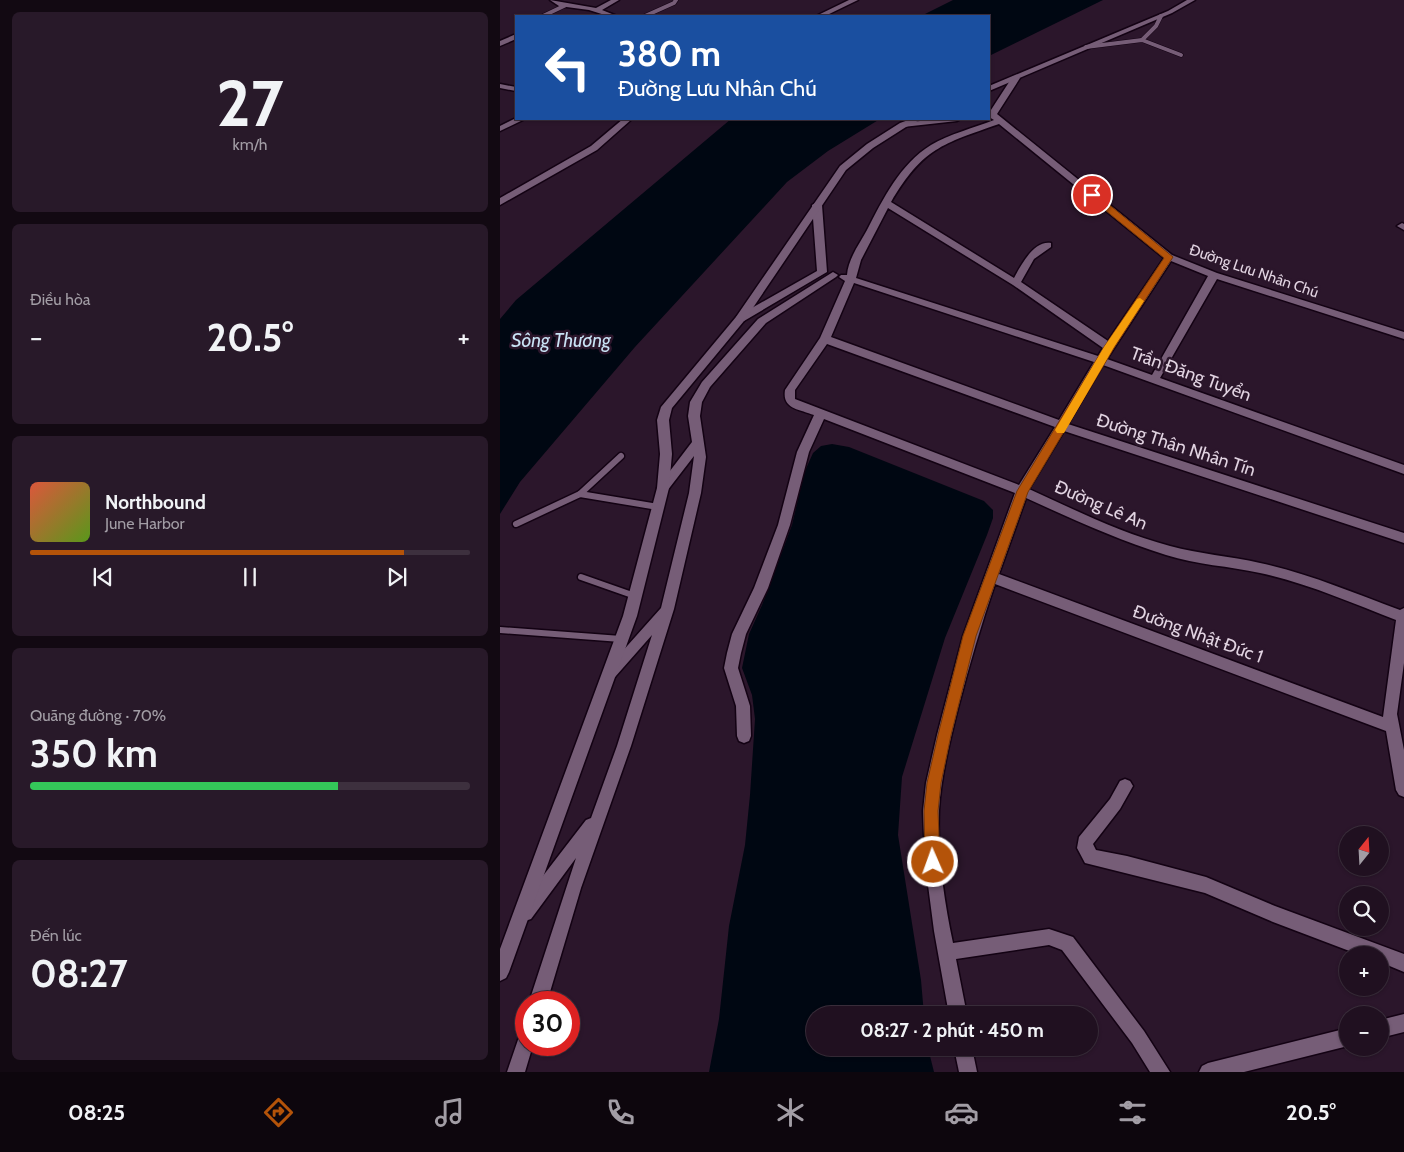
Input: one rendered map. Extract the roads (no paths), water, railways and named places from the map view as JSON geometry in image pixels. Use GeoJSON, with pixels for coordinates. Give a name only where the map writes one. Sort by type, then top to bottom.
{"type":"FeatureCollection","features":[{"type":"Feature","properties":{"kind":"street"},"geometry":{"type":"LineString","coordinates":[[553,0],[566,6],[597,10],[611,15]]}},
{"type":"Feature","properties":{"kind":"street"},"geometry":{"type":"LineString","coordinates":[[597,10],[616,0]]}},
{"type":"Feature","properties":{"kind":"street"},"geometry":{"type":"LineString","coordinates":[[831,11],[843,0]]}},
{"type":"Feature","properties":{"kind":"street"},"geometry":{"type":"LineString","coordinates":[[822,15],[854,0]]}},
{"type":"Feature","properties":{"kind":"street"},"geometry":{"type":"LineString","coordinates":[[990,89],[1161,16],[1192,0]]}},
{"type":"Feature","properties":{"kind":"street"},"geometry":{"type":"LineString","coordinates":[[500,44],[515,36]]}},
{"type":"Feature","properties":{"kind":"street"},"geometry":{"type":"LineString","coordinates":[[993,117],[1016,78]]}},
{"type":"Feature","properties":{"kind":"street"},"geometry":{"type":"LineString","coordinates":[[500,86],[515,89]]}},
{"type":"Feature","properties":{"kind":"street","name":"Đường Lưu Nhân Chú"},"geometry":{"type":"LineString","coordinates":[[993,117],[1169,257],[1214,275],[1404,336]]}},
{"type":"Feature","properties":{"kind":"street"},"geometry":{"type":"LineString","coordinates":[[500,129],[519,120]]}},
{"type":"Feature","properties":{"kind":"street"},"geometry":{"type":"LineString","coordinates":[[500,202],[594,148],[627,120]]}},
{"type":"Feature","properties":{"kind":"street"},"geometry":{"type":"LineString","coordinates":[[500,972],[609,675],[634,596],[663,488],[666,454],[663,420],[667,408],[740,319],[843,168],[870,146],[903,125],[916,120]]}},
{"type":"Feature","properties":{"kind":"street"},"geometry":{"type":"LineString","coordinates":[[903,125],[948,120]]}},
{"type":"Feature","properties":{"kind":"street"},"geometry":{"type":"LineString","coordinates":[[825,339],[851,279],[852,269],[856,260],[886,204],[910,167],[926,153],[988,120]]}},
{"type":"Feature","properties":{"kind":"street"},"geometry":{"type":"LineString","coordinates":[[886,204],[1016,283],[1109,347]]}},
{"type":"Feature","properties":{"kind":"street"},"geometry":{"type":"LineString","coordinates":[[817,205],[827,273]]}},
{"type":"Feature","properties":{"kind":"street"},"geometry":{"type":"LineString","coordinates":[[1016,283],[1024,265],[1032,254],[1048,245]]}},
{"type":"Feature","properties":{"kind":"street"},"geometry":{"type":"LineString","coordinates":[[956,1006],[946,952],[933,862],[931,811],[934,783],[970,636],[1022,491],[1109,347],[1169,257]]}},
{"type":"Feature","properties":{"kind":"street"},"geometry":{"type":"LineString","coordinates":[[740,319],[827,273]]}},
{"type":"Feature","properties":{"kind":"street"},"geometry":{"type":"LineString","coordinates":[[541,991],[573,888],[624,746],[667,609],[695,492],[700,457],[694,416],[696,402],[706,385],[762,321],[827,273]]}},
{"type":"Feature","properties":{"kind":"street","name":"Trần Đăng Tuyển"},"geometry":{"type":"LineString","coordinates":[[827,273],[851,279],[1102,361],[1404,470]]}},
{"type":"Feature","properties":{"kind":"street"},"geometry":{"type":"LineString","coordinates":[[1154,380],[1214,275]]}},
{"type":"Feature","properties":{"kind":"street","name":"Đường Lê An"},"geometry":{"type":"LineString","coordinates":[[825,339],[788,394],[791,402],[1022,491],[1105,528],[1169,551],[1277,573],[1311,582],[1404,616]]}},
{"type":"Feature","properties":{"kind":"street","name":"Đường Thân Nhân Tín"},"geometry":{"type":"LineString","coordinates":[[825,339],[1063,426],[1404,538]]}},
{"type":"Feature","properties":{"kind":"street"},"geometry":{"type":"LineString","coordinates":[[744,736],[743,706],[732,668],[734,653],[739,634],[761,588],[784,525],[803,452],[821,413]]}},
{"type":"Feature","properties":{"kind":"street"},"geometry":{"type":"LineString","coordinates":[[663,488],[698,443]]}},
{"type":"Feature","properties":{"kind":"street","name":"Đường Nhật Đức 1"},"geometry":{"type":"LineString","coordinates":[[991,577],[1392,727]]}},
{"type":"Feature","properties":{"kind":"street"},"geometry":{"type":"LineString","coordinates":[[609,675],[667,609]]}},
{"type":"Feature","properties":{"kind":"street"},"geometry":{"type":"LineString","coordinates":[[1404,616],[1390,714],[1404,790]]}},
{"type":"Feature","properties":{"kind":"street"},"geometry":{"type":"LineString","coordinates":[[1125,786],[1115,804],[1085,842],[1085,848],[1091,857],[1127,864],[1206,885],[1404,964]]}},
{"type":"Feature","properties":{"kind":"street"},"geometry":{"type":"LineString","coordinates":[[519,921],[600,814]]}},
{"type":"Feature","properties":{"kind":"street"},"geometry":{"type":"LineString","coordinates":[[946,952],[1043,938],[1058,939],[1067,943],[1161,1072]]}},
{"type":"Feature","properties":{"kind":"street"},"geometry":{"type":"LineString","coordinates":[[1389,1026],[1404,1022]]}},
{"type":"Feature","properties":{"kind":"street"},"geometry":{"type":"LineString","coordinates":[[1208,1072],[1339,1039]]}},
{"type":"Feature","properties":{"kind":"street"},"geometry":{"type":"LineString","coordinates":[[516,1072],[521,1056]]}},
{"type":"Feature","properties":{"kind":"street"},"geometry":{"type":"LineString","coordinates":[[965,1056],[968,1072]]}},
{"type":"Feature","properties":{"kind":"lane"},"geometry":{"type":"LineString","coordinates":[[647,15],[674,4],[676,0]]}},
{"type":"Feature","properties":{"kind":"lane"},"geometry":{"type":"LineString","coordinates":[[544,15],[566,6]]}},
{"type":"Feature","properties":{"kind":"lane"},"geometry":{"type":"LineString","coordinates":[[1142,40],[1156,26],[1161,16]]}},
{"type":"Feature","properties":{"kind":"lane"},"geometry":{"type":"LineString","coordinates":[[1086,47],[1142,40],[1181,56]]}},
{"type":"Feature","properties":{"kind":"lane"},"geometry":{"type":"LineString","coordinates":[[516,524],[580,494],[621,456]]}},
{"type":"Feature","properties":{"kind":"lane"},"geometry":{"type":"LineString","coordinates":[[580,494],[658,507]]}},
{"type":"Feature","properties":{"kind":"lane"},"geometry":{"type":"LineString","coordinates":[[581,578],[634,596]]}},
{"type":"Feature","properties":{"kind":"lane"},"geometry":{"type":"LineString","coordinates":[[500,630],[621,639]]}},
{"type":"Feature","properties":{"kind":"water"},"geometry":{"type":"Polygon","coordinates":[[[953,0],[1103,0],[990,56],[990,15],[923,15],[953,0]]]}},
{"type":"Feature","properties":{"kind":"water","name":"Sông Thương"},"geometry":{"type":"Polygon","coordinates":[[[730,120],[878,120],[828,151],[787,182],[635,347],[520,482],[500,514],[500,319],[516,300],[730,120]]]}},
{"type":"Feature","properties":{"kind":"water"},"geometry":{"type":"Polygon","coordinates":[[[832,444],[849,447],[984,501],[993,510],[993,518],[987,535],[945,638],[902,777],[898,835],[921,980],[923,1006],[806,1006],[806,1056],[930,1056],[934,1072],[709,1072],[719,1019],[729,926],[745,845],[750,795],[755,719],[752,695],[742,668],[749,634],[792,525],[804,473],[813,453],[821,446],[832,444]]]}}]}
